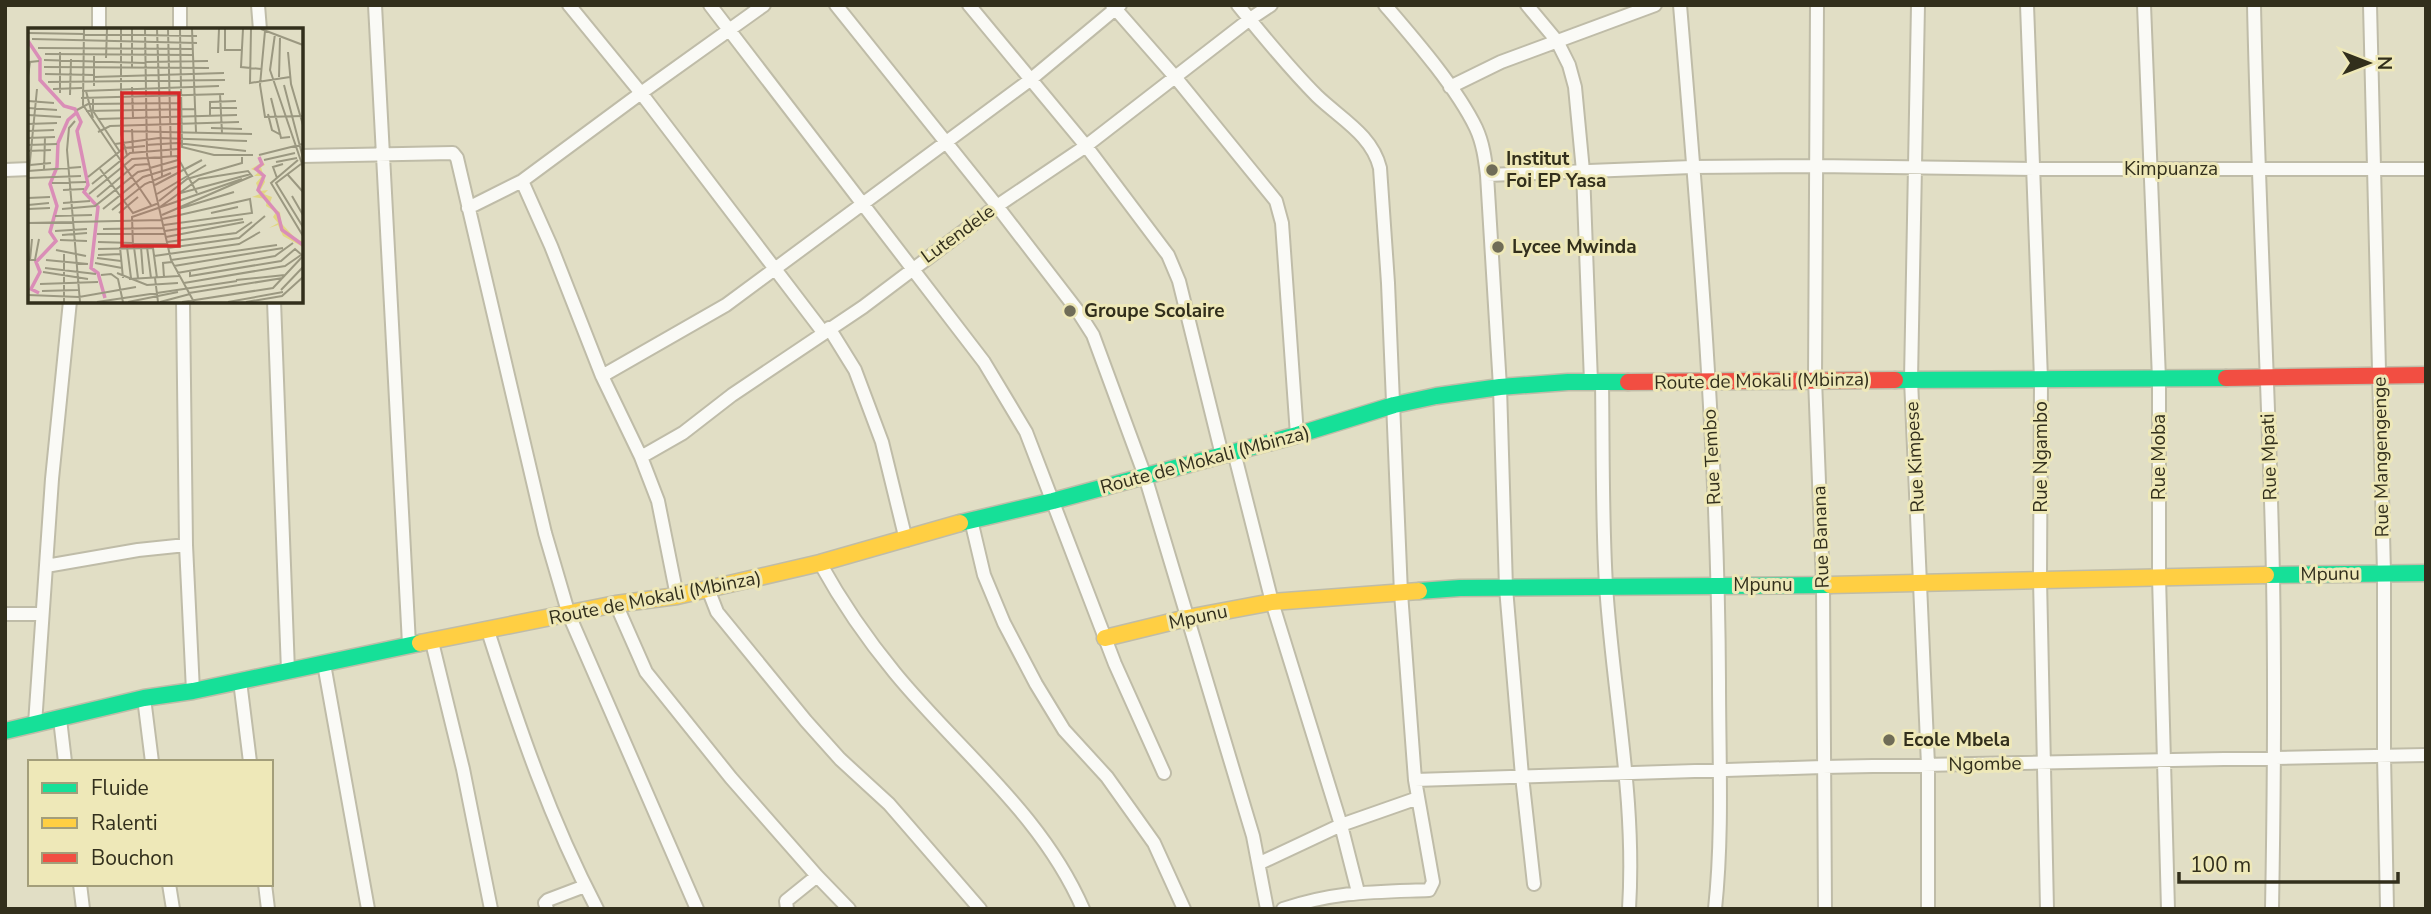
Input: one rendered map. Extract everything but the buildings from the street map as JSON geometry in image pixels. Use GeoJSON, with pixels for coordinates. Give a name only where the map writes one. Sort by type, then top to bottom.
{"type":"FeatureCollection","features":[{"type":"Feature","properties":{"kind":"street"},"geometry":{"type":"LineString","coordinates":[[99,5],[99,28]]}},
{"type":"Feature","properties":{"kind":"street"},"geometry":{"type":"LineString","coordinates":[[180,5],[180,28]]}},
{"type":"Feature","properties":{"kind":"street"},"geometry":{"type":"LineString","coordinates":[[258,5],[260,28]]}},
{"type":"Feature","properties":{"kind":"street"},"geometry":{"type":"LineString","coordinates":[[375,5],[408,644]]}},
{"type":"Feature","properties":{"kind":"street"},"geometry":{"type":"LineString","coordinates":[[569,5],[855,370],[890,469],[906,540]]}},
{"type":"Feature","properties":{"kind":"street"},"geometry":{"type":"LineString","coordinates":[[710,5],[984,362],[1026,432],[1105,638],[1164,773]]}},
{"type":"Feature","properties":{"kind":"street"},"geometry":{"type":"LineString","coordinates":[[468,208],[522,181],[764,5]]}},
{"type":"Feature","properties":{"kind":"street"},"geometry":{"type":"LineString","coordinates":[[836,5],[997,206],[1093,335],[1145,476],[1260,863],[1267,909]]}},
{"type":"Feature","properties":{"kind":"street"},"geometry":{"type":"LineString","coordinates":[[969,5],[1086,146],[1168,255],[1180,281],[1228,454],[1341,825],[1358,892]]}},
{"type":"Feature","properties":{"kind":"street"},"geometry":{"type":"LineString","coordinates":[[1238,5],[1317,96],[1361,133],[1377,153],[1383,186],[1401,593],[1415,780],[1433,882],[1429,890],[1358,892],[1317,898],[1283,909]]}},
{"type":"Feature","properties":{"kind":"street","name":"Lutendele"},"geometry":{"type":"LineString","coordinates":[[640,457],[682,433],[732,395],[863,307],[997,206],[1086,146],[1250,19],[1272,5]]}},
{"type":"Feature","properties":{"kind":"street"},"geometry":{"type":"LineString","coordinates":[[1385,5],[1419,44],[1450,87],[1476,127],[1484,151],[1500,387],[1506,588],[1534,884]]}},
{"type":"Feature","properties":{"kind":"street"},"geometry":{"type":"LineString","coordinates":[[1527,5],[1557,41],[1569,65],[1575,87],[1597,382],[1606,585],[1628,773],[1631,871],[1629,909]]}},
{"type":"Feature","properties":{"kind":"street"},"geometry":{"type":"LineString","coordinates":[[1450,87],[1502,62],[1655,5]]}},
{"type":"Feature","properties":{"kind":"street","name":"Rue Tembo"},"geometry":{"type":"LineString","coordinates":[[1680,5],[1708,381],[1719,585],[1720,771],[1715,909]]}},
{"type":"Feature","properties":{"kind":"street","name":"Rue Banana"},"geometry":{"type":"LineString","coordinates":[[1817,5],[1815,379],[1823,585],[1825,909]]}},
{"type":"Feature","properties":{"kind":"street","name":"Rue Kimpese"},"geometry":{"type":"LineString","coordinates":[[1918,5],[1911,380],[1928,765],[1928,909]]}},
{"type":"Feature","properties":{"kind":"street","name":"Rue Ngambo"},"geometry":{"type":"LineString","coordinates":[[2027,5],[2041,379],[2040,579],[2047,909]]}},
{"type":"Feature","properties":{"kind":"street","name":"Rue Moba"},"geometry":{"type":"LineString","coordinates":[[2144,5],[2159,379],[2159,577],[2168,909]]}},
{"type":"Feature","properties":{"kind":"street","name":"Rue Mpati"},"geometry":{"type":"LineString","coordinates":[[2254,5],[2257,169],[2273,575],[2272,909]]}},
{"type":"Feature","properties":{"kind":"street","name":"Rue Mangengenge"},"geometry":{"type":"LineString","coordinates":[[2370,5],[2384,573],[2387,909]]}},
{"type":"Feature","properties":{"kind":"street"},"geometry":{"type":"LineString","coordinates":[[603,376],[726,305],[1030,80],[1115,6],[1276,201],[1282,223],[1297,435]]}},
{"type":"Feature","properties":{"kind":"street"},"geometry":{"type":"LineString","coordinates":[[303,156],[455,155],[545,533],[569,615],[697,909]]}},
{"type":"Feature","properties":{"kind":"street","name":"Kimpuanza"},"geometry":{"type":"LineString","coordinates":[[1487,175],[1692,167],[1816,166],[2034,170],[2426,169]]}},
{"type":"Feature","properties":{"kind":"street"},"geometry":{"type":"LineString","coordinates":[[5,170],[28,169]]}},
{"type":"Feature","properties":{"kind":"street"},"geometry":{"type":"LineString","coordinates":[[522,181],[658,501],[677,596]]}},
{"type":"Feature","properties":{"kind":"street"},"geometry":{"type":"LineString","coordinates":[[35,724],[69,303]]}},
{"type":"Feature","properties":{"kind":"street"},"geometry":{"type":"LineString","coordinates":[[183,303],[186,545],[193,691]]}},
{"type":"Feature","properties":{"kind":"street"},"geometry":{"type":"LineString","coordinates":[[274,303],[288,671]]}},
{"type":"Feature","properties":{"kind":"street","name":"Route de Mokali (Mbinza)"},"geometry":{"type":"LineString","coordinates":[[5,731],[144,698],[193,691],[408,644],[432,642],[617,604],[677,596],[820,563],[971,520],[1228,454],[1394,405],[1436,396],[1500,387],[1597,382],[2266,378],[2426,374]]}},
{"type":"Feature","properties":{"kind":"street"},"geometry":{"type":"LineString","coordinates":[[971,520],[984,575],[1004,624],[1022,658],[1055,718],[1107,777],[1154,843],[1184,909]]}},
{"type":"Feature","properties":{"kind":"street"},"geometry":{"type":"LineString","coordinates":[[46,566],[138,550],[186,545]]}},
{"type":"Feature","properties":{"kind":"street"},"geometry":{"type":"LineString","coordinates":[[820,563],[835,591],[895,672],[1010,797],[1049,846],[1083,909]]}},
{"type":"Feature","properties":{"kind":"street","name":"Mpunu"},"geometry":{"type":"LineString","coordinates":[[1105,638],[1187,618],[1272,602],[1460,588],[1921,584],[2040,579],[2426,573]]}},
{"type":"Feature","properties":{"kind":"street"},"geometry":{"type":"LineString","coordinates":[[708,589],[717,612],[806,721],[840,759],[889,804],[980,909]]}},
{"type":"Feature","properties":{"kind":"street"},"geometry":{"type":"LineString","coordinates":[[617,604],[646,672],[731,778],[849,909]]}},
{"type":"Feature","properties":{"kind":"street"},"geometry":{"type":"LineString","coordinates":[[5,614],[42,614]]}},
{"type":"Feature","properties":{"kind":"street"},"geometry":{"type":"LineString","coordinates":[[488,631],[524,744],[554,818],[597,909]]}},
{"type":"Feature","properties":{"kind":"street"},"geometry":{"type":"LineString","coordinates":[[432,642],[463,769],[491,909]]}},
{"type":"Feature","properties":{"kind":"street"},"geometry":{"type":"LineString","coordinates":[[324,664],[368,909]]}},
{"type":"Feature","properties":{"kind":"street"},"geometry":{"type":"LineString","coordinates":[[240,681],[250,760]]}},
{"type":"Feature","properties":{"kind":"street"},"geometry":{"type":"LineString","coordinates":[[144,698],[152,760]]}},
{"type":"Feature","properties":{"kind":"street"},"geometry":{"type":"LineString","coordinates":[[60,719],[65,760]]}},
{"type":"Feature","properties":{"kind":"street","name":"Ngombe"},"geometry":{"type":"LineString","coordinates":[[1415,780],[1823,766],[2426,755]]}},
{"type":"Feature","properties":{"kind":"street"},"geometry":{"type":"LineString","coordinates":[[1260,863],[1341,825],[1418,798]]}},
{"type":"Feature","properties":{"kind":"street"},"geometry":{"type":"LineString","coordinates":[[788,909],[786,901],[817,876]]}},
{"type":"Feature","properties":{"kind":"street"},"geometry":{"type":"LineString","coordinates":[[80,886],[83,909]]}},
{"type":"Feature","properties":{"kind":"street"},"geometry":{"type":"LineString","coordinates":[[169,886],[173,909]]}},
{"type":"Feature","properties":{"kind":"street"},"geometry":{"type":"LineString","coordinates":[[265,886],[268,909]]}},
{"type":"Feature","properties":{"kind":"street"},"geometry":{"type":"LineString","coordinates":[[547,909],[545,903],[548,900],[585,886]]}},
{"type":"Feature","properties":{"kind":"traffic: fast"},"geometry":{"type":"LineString","coordinates":[[1895,380],[2226,378]]}},
{"type":"Feature","properties":{"kind":"traffic: fast"},"geometry":{"type":"LineString","coordinates":[[960,523],[1053,501],[1297,435],[1394,405],[1436,396],[1500,387],[1568,382],[1628,382]]}},
{"type":"Feature","properties":{"kind":"traffic: fast"},"geometry":{"type":"LineString","coordinates":[[2266,575],[2426,573]]}},
{"type":"Feature","properties":{"kind":"traffic: fast"},"geometry":{"type":"LineString","coordinates":[[1419,591],[1460,588],[1830,585]]}},
{"type":"Feature","properties":{"kind":"traffic: fast"},"geometry":{"type":"LineString","coordinates":[[5,731],[144,698],[193,691],[420,643]]}},
{"type":"Feature","properties":{"kind":"traffic: slow"},"geometry":{"type":"LineString","coordinates":[[420,643],[616,604],[677,596],[820,563],[960,523]]}},
{"type":"Feature","properties":{"kind":"traffic: slow"},"geometry":{"type":"LineString","coordinates":[[1830,585],[2266,575]]}},
{"type":"Feature","properties":{"kind":"traffic: slow"},"geometry":{"type":"LineString","coordinates":[[1105,638],[1187,618],[1272,602],[1419,591]]}},
{"type":"Feature","properties":{"kind":"traffic: jam"},"geometry":{"type":"LineString","coordinates":[[2226,378],[2426,375]]}},
{"type":"Feature","properties":{"kind":"traffic: jam"},"geometry":{"type":"LineString","coordinates":[[1628,382],[1895,380]]}},
{"type":"Feature","properties":{"kind":"place","name":"Institut Foi EP Yasa"},"geometry":{"type":"Point","coordinates":[1492,170]}},
{"type":"Feature","properties":{"kind":"place","name":"Lycee Mwinda"},"geometry":{"type":"Point","coordinates":[1498,247]}},
{"type":"Feature","properties":{"kind":"place","name":"Groupe Scolaire"},"geometry":{"type":"Point","coordinates":[1070,311]}},
{"type":"Feature","properties":{"kind":"place","name":"Ecole Mbela"},"geometry":{"type":"Point","coordinates":[1889,740]}}]}
